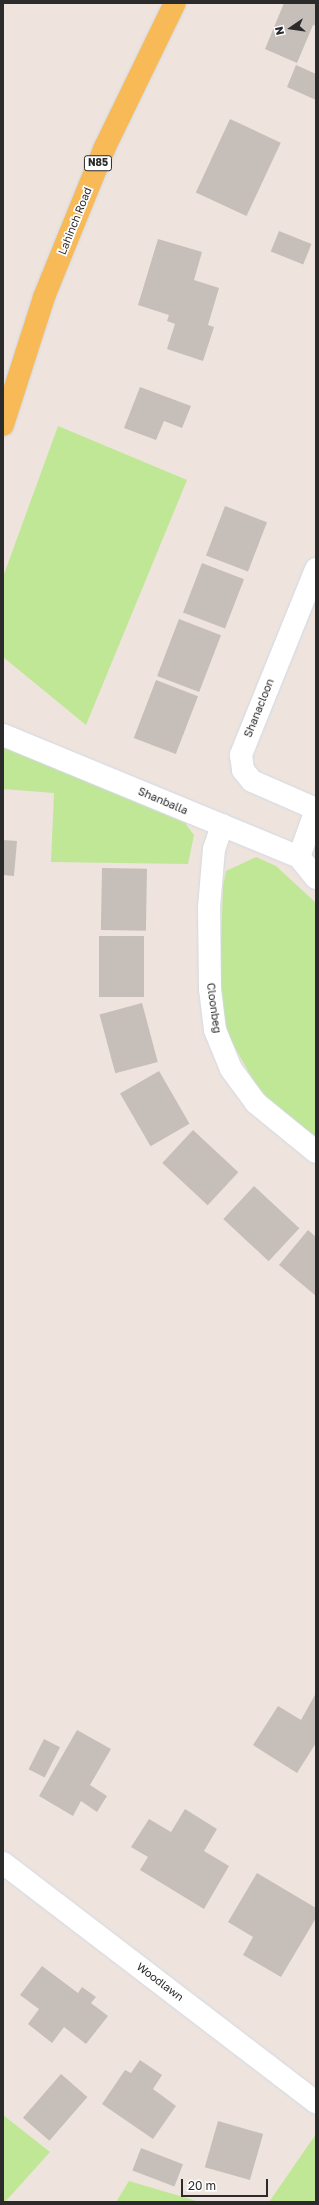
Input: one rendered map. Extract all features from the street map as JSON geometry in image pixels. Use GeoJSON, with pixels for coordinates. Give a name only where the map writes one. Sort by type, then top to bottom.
{"type":"FeatureCollection","features":[{"type":"Feature","properties":{"kind":"main road","name":"Lahinch Road"},"geometry":{"type":"LineString","coordinates":[[3,425],[44,297],[104,149],[175,3]]}},
{"type":"Feature","properties":{"kind":"street","name":"Shanacloon"},"geometry":{"type":"LineString","coordinates":[[298,857],[316,810],[252,781],[243,770],[241,755],[316,569]]}},
{"type":"Feature","properties":{"kind":"street","name":"Shanballa"},"geometry":{"type":"LineString","coordinates":[[3,735],[298,857],[316,878]]}},
{"type":"Feature","properties":{"kind":"street","name":"Cloonbeg"},"geometry":{"type":"LineString","coordinates":[[222,826],[214,849],[209,907],[210,989],[215,1030],[231,1069],[256,1102],[316,1152]]}},
{"type":"Feature","properties":{"kind":"street","name":"Woodlawn"},"geometry":{"type":"LineString","coordinates":[[3,1863],[316,2102]]}},
{"type":"Feature","properties":{"kind":"green space"},"geometry":{"type":"Polygon","coordinates":[[[58,426],[187,480],[86,725],[3,657],[3,577],[58,426]]]}},
{"type":"Feature","properties":{"kind":"green space"},"geometry":{"type":"Polygon","coordinates":[[[3,747],[185,823],[194,835],[188,864],[51,862],[54,793],[3,789],[3,747]]]}},
{"type":"Feature","properties":{"kind":"green space"},"geometry":{"type":"Polygon","coordinates":[[[256,857],[276,866],[316,903],[316,1137],[270,1101],[256,1085],[229,1037],[219,999],[223,886],[226,871],[256,857]]]}},
{"type":"Feature","properties":{"kind":"green space"},"geometry":{"type":"Polygon","coordinates":[[[3,2115],[50,2152],[5,2202],[3,2202],[3,2115]]]}},
{"type":"Feature","properties":{"kind":"green space"},"geometry":{"type":"Polygon","coordinates":[[[316,2134],[316,2202],[269,2202],[316,2134]]]}},
{"type":"Feature","properties":{"kind":"green space"},"geometry":{"type":"Polygon","coordinates":[[[129,2181],[200,2202],[116,2202],[129,2181]]]}},
{"type":"Feature","properties":{"kind":"building"},"geometry":{"type":"Polygon","coordinates":[[[284,3],[316,3],[316,26],[313,25],[297,63],[265,49],[284,3]]]}},
{"type":"Feature","properties":{"kind":"building"},"geometry":{"type":"Polygon","coordinates":[[[296,65],[316,74],[316,100],[287,87],[296,65]]]}},
{"type":"Feature","properties":{"kind":"building"},"geometry":{"type":"Polygon","coordinates":[[[230,119],[281,143],[247,216],[196,192],[230,119]]]}},
{"type":"Feature","properties":{"kind":"building"},"geometry":{"type":"Polygon","coordinates":[[[279,231],[311,244],[303,265],[271,251],[279,231]]]}},
{"type":"Feature","properties":{"kind":"building"},"geometry":{"type":"Polygon","coordinates":[[[158,239],[202,252],[194,280],[219,288],[208,325],[214,327],[203,361],[167,349],[175,324],[167,321],[169,315],[138,305],[158,239]]]}},
{"type":"Feature","properties":{"kind":"building"},"geometry":{"type":"Polygon","coordinates":[[[140,387],[191,406],[182,428],[164,421],[156,440],[124,428],[140,387]]]}},
{"type":"Feature","properties":{"kind":"building"},"geometry":{"type":"Polygon","coordinates":[[[225,506],[267,522],[248,572],[206,555],[225,506]]]}},
{"type":"Feature","properties":{"kind":"building"},"geometry":{"type":"Polygon","coordinates":[[[202,563],[244,579],[225,629],[183,612],[202,563]]]}},
{"type":"Feature","properties":{"kind":"building"},"geometry":{"type":"Polygon","coordinates":[[[179,619],[221,635],[199,692],[157,676],[179,619]]]}},
{"type":"Feature","properties":{"kind":"building"},"geometry":{"type":"Polygon","coordinates":[[[156,680],[198,696],[176,754],[134,738],[156,680]]]}},
{"type":"Feature","properties":{"kind":"building"},"geometry":{"type":"Polygon","coordinates":[[[3,840],[17,841],[14,876],[3,875],[3,840]]]}},
{"type":"Feature","properties":{"kind":"building"},"geometry":{"type":"Polygon","coordinates":[[[102,868],[147,869],[146,931],[101,930],[102,868]]]}},
{"type":"Feature","properties":{"kind":"building"},"geometry":{"type":"Polygon","coordinates":[[[99,936],[144,936],[144,997],[99,997],[99,936]]]}},
{"type":"Feature","properties":{"kind":"building"},"geometry":{"type":"Polygon","coordinates":[[[142,1003],[158,1062],[115,1073],[99,1014],[142,1003]]]}},
{"type":"Feature","properties":{"kind":"building"},"geometry":{"type":"Polygon","coordinates":[[[159,1071],[190,1124],[151,1146],[120,1094],[159,1071]]]}},
{"type":"Feature","properties":{"kind":"building"},"geometry":{"type":"Polygon","coordinates":[[[193,1130],[238,1172],[208,1205],[162,1163],[193,1130]]]}},
{"type":"Feature","properties":{"kind":"building"},"geometry":{"type":"Polygon","coordinates":[[[254,1186],[299,1228],[269,1261],[223,1219],[254,1186]]]}},
{"type":"Feature","properties":{"kind":"building"},"geometry":{"type":"Polygon","coordinates":[[[308,1230],[316,1237],[316,1296],[279,1265],[308,1230]]]}},
{"type":"Feature","properties":{"kind":"building"},"geometry":{"type":"Polygon","coordinates":[[[316,1693],[316,1743],[297,1773],[253,1745],[278,1706],[301,1720],[316,1693]]]}},
{"type":"Feature","properties":{"kind":"building"},"geometry":{"type":"Polygon","coordinates":[[[77,1730],[111,1749],[90,1785],[107,1796],[97,1812],[81,1801],[73,1816],[39,1796],[77,1730]]]}},
{"type":"Feature","properties":{"kind":"building"},"geometry":{"type":"Polygon","coordinates":[[[44,1739],[60,1747],[45,1777],[29,1769],[44,1739]]]}},
{"type":"Feature","properties":{"kind":"building"},"geometry":{"type":"Polygon","coordinates":[[[185,1809],[217,1829],[204,1851],[229,1866],[204,1909],[140,1870],[148,1857],[131,1847],[149,1819],[171,1832],[185,1809]]]}},
{"type":"Feature","properties":{"kind":"building"},"geometry":{"type":"Polygon","coordinates":[[[257,1873],[316,1908],[316,1918],[281,1977],[243,1955],[253,1937],[228,1922],[257,1873]]]}},
{"type":"Feature","properties":{"kind":"building"},"geometry":{"type":"Polygon","coordinates":[[[42,1966],[78,1993],[82,1987],[96,1997],[91,2003],[108,2016],[86,2044],[64,2027],[52,2043],[28,2024],[39,2009],[20,1995],[42,1966]]]}},
{"type":"Feature","properties":{"kind":"building"},"geometry":{"type":"Polygon","coordinates":[[[140,2060],[162,2075],[153,2089],[176,2106],[153,2139],[102,2104],[125,2070],[131,2073],[140,2060]]]}},
{"type":"Feature","properties":{"kind":"building"},"geometry":{"type":"Polygon","coordinates":[[[61,2074],[87,2097],[49,2141],[23,2118],[61,2074]]]}},
{"type":"Feature","properties":{"kind":"building"},"geometry":{"type":"Polygon","coordinates":[[[218,2121],[263,2134],[250,2180],[205,2167],[218,2121]]]}},
{"type":"Feature","properties":{"kind":"building"},"geometry":{"type":"Polygon","coordinates":[[[141,2148],[183,2164],[174,2187],[132,2170],[141,2148]]]}}]}
